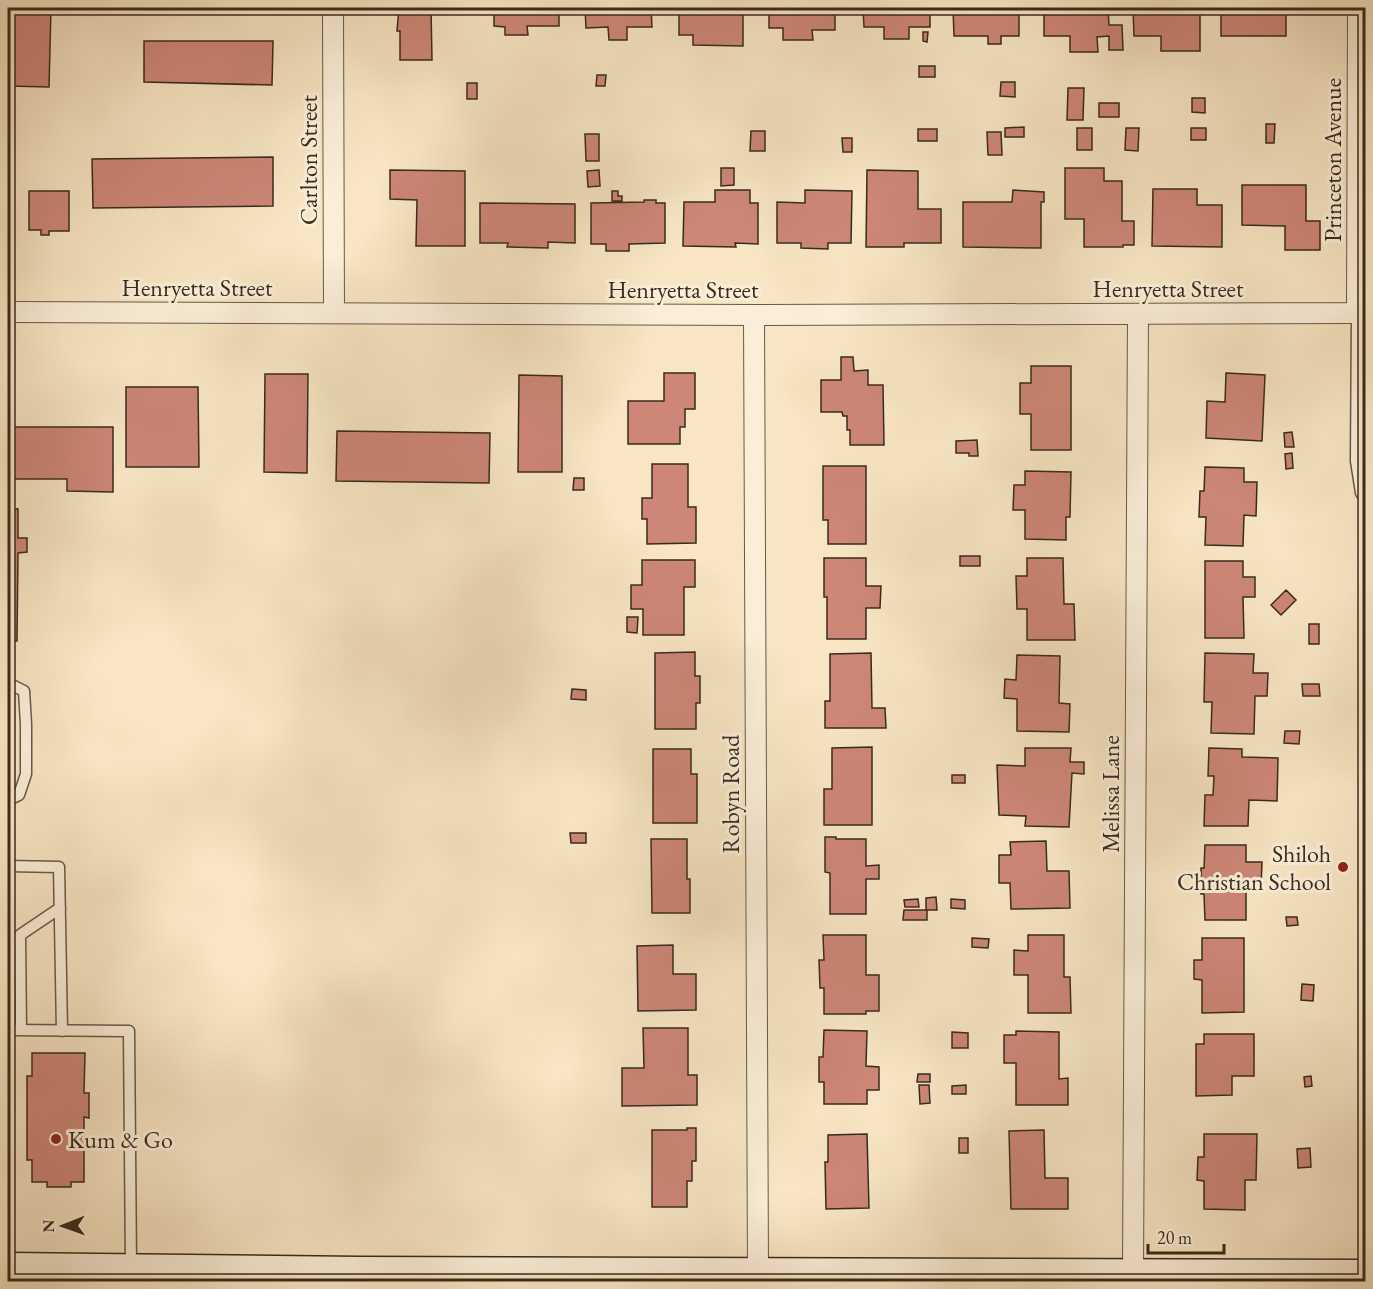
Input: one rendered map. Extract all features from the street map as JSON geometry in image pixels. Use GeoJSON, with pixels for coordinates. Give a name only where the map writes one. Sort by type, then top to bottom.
{"type":"FeatureCollection","features":[{"type":"Feature","properties":{"kind":"street","name":"Carlton Street"},"geometry":{"type":"LineString","coordinates":[[333,8],[334,313]]}},
{"type":"Feature","properties":{"kind":"street","name":"Princeton Avenue"},"geometry":{"type":"LineString","coordinates":[[1358,8],[1361,313]]}},
{"type":"Feature","properties":{"kind":"street","name":"Henryetta Street"},"geometry":{"type":"LineString","coordinates":[[8,312],[754,315],[1361,313]]}},
{"type":"Feature","properties":{"kind":"street","name":"Melissa Lane"},"geometry":{"type":"LineString","coordinates":[[1133,1274],[1138,314]]}},
{"type":"Feature","properties":{"kind":"street","name":"Robyn Road"},"geometry":{"type":"LineString","coordinates":[[754,315],[758,1273]]}},
{"type":"Feature","properties":{"kind":"street"},"geometry":{"type":"LineString","coordinates":[[8,1267],[758,1273],[856,1277],[1133,1274],[1310,1278],[1365,1274]]}},
{"type":"Feature","properties":{"kind":"lane"},"geometry":{"type":"LineString","coordinates":[[1361,313],[1356,461],[1361,493],[1365,500]]}},
{"type":"Feature","properties":{"kind":"lane"},"geometry":{"type":"LineString","coordinates":[[8,683],[24,691],[26,774],[19,795],[8,800]]}},
{"type":"Feature","properties":{"kind":"lane"},"geometry":{"type":"LineString","coordinates":[[8,866],[59,867],[63,1031]]}},
{"type":"Feature","properties":{"kind":"lane"},"geometry":{"type":"LineString","coordinates":[[21,1029],[20,935],[60,908]]}},
{"type":"Feature","properties":{"kind":"lane"},"geometry":{"type":"LineString","coordinates":[[8,1030],[129,1031],[131,1268]]}},
{"type":"Feature","properties":{"kind":"building"},"geometry":{"type":"Polygon","coordinates":[[[8,8],[51,8],[49,87],[8,86],[8,8]]]}},
{"type":"Feature","properties":{"kind":"building"},"geometry":{"type":"Polygon","coordinates":[[[399,8],[431,8],[432,60],[400,60],[400,31],[397,31],[399,8]]]}},
{"type":"Feature","properties":{"kind":"building"},"geometry":{"type":"Polygon","coordinates":[[[494,8],[559,8],[559,26],[527,26],[528,35],[505,35],[505,27],[494,26],[494,8]]]}},
{"type":"Feature","properties":{"kind":"building"},"geometry":{"type":"Polygon","coordinates":[[[585,8],[651,8],[652,27],[627,27],[627,40],[609,40],[608,27],[586,28],[585,8]]]}},
{"type":"Feature","properties":{"kind":"building"},"geometry":{"type":"Polygon","coordinates":[[[679,8],[743,8],[743,46],[693,45],[693,35],[679,35],[679,8]]]}},
{"type":"Feature","properties":{"kind":"building"},"geometry":{"type":"Polygon","coordinates":[[[769,8],[835,8],[835,30],[812,30],[813,40],[783,40],[783,28],[769,28],[769,8]]]}},
{"type":"Feature","properties":{"kind":"building"},"geometry":{"type":"Polygon","coordinates":[[[863,8],[930,8],[930,27],[909,27],[909,39],[884,39],[884,27],[864,27],[863,8]]]}},
{"type":"Feature","properties":{"kind":"building"},"geometry":{"type":"Polygon","coordinates":[[[953,8],[1019,8],[1019,36],[1001,36],[1001,44],[988,44],[988,36],[954,36],[953,8]]]}},
{"type":"Feature","properties":{"kind":"building"},"geometry":{"type":"Polygon","coordinates":[[[1044,8],[1108,8],[1109,25],[1122,25],[1123,50],[1109,50],[1109,36],[1097,37],[1098,52],[1070,52],[1070,36],[1044,36],[1044,8]]]}},
{"type":"Feature","properties":{"kind":"building"},"geometry":{"type":"Polygon","coordinates":[[[1133,8],[1200,8],[1200,51],[1161,51],[1161,36],[1134,36],[1133,8]]]}},
{"type":"Feature","properties":{"kind":"building"},"geometry":{"type":"Polygon","coordinates":[[[1221,8],[1286,8],[1286,36],[1221,36],[1221,8]]]}},
{"type":"Feature","properties":{"kind":"building"},"geometry":{"type":"Polygon","coordinates":[[[923,32],[928,32],[927,42],[923,41],[923,32]]]}},
{"type":"Feature","properties":{"kind":"building"},"geometry":{"type":"Polygon","coordinates":[[[144,41],[273,41],[272,85],[144,82],[144,41]]]}},
{"type":"Feature","properties":{"kind":"building"},"geometry":{"type":"Polygon","coordinates":[[[919,66],[935,66],[935,77],[919,77],[919,66]]]}},
{"type":"Feature","properties":{"kind":"building"},"geometry":{"type":"Polygon","coordinates":[[[597,75],[606,75],[605,86],[596,86],[597,75]]]}},
{"type":"Feature","properties":{"kind":"building"},"geometry":{"type":"Polygon","coordinates":[[[1001,82],[1015,82],[1015,97],[1000,96],[1001,82]]]}},
{"type":"Feature","properties":{"kind":"building"},"geometry":{"type":"Polygon","coordinates":[[[467,83],[477,83],[477,99],[467,99],[467,83]]]}},
{"type":"Feature","properties":{"kind":"building"},"geometry":{"type":"Polygon","coordinates":[[[1068,88],[1084,88],[1083,120],[1067,120],[1068,88]]]}},
{"type":"Feature","properties":{"kind":"building"},"geometry":{"type":"Polygon","coordinates":[[[1192,98],[1205,98],[1205,113],[1192,112],[1192,98]]]}},
{"type":"Feature","properties":{"kind":"building"},"geometry":{"type":"Polygon","coordinates":[[[1099,103],[1119,103],[1119,117],[1099,117],[1099,103]]]}},
{"type":"Feature","properties":{"kind":"building"},"geometry":{"type":"Polygon","coordinates":[[[1266,124],[1275,124],[1274,143],[1266,143],[1266,124]]]}},
{"type":"Feature","properties":{"kind":"building"},"geometry":{"type":"Polygon","coordinates":[[[1024,127],[1024,137],[1005,137],[1005,128],[1024,127]]]}},
{"type":"Feature","properties":{"kind":"building"},"geometry":{"type":"Polygon","coordinates":[[[1077,128],[1092,128],[1092,150],[1077,150],[1077,128]]]}},
{"type":"Feature","properties":{"kind":"building"},"geometry":{"type":"Polygon","coordinates":[[[1126,128],[1139,128],[1138,151],[1125,150],[1126,128]]]}},
{"type":"Feature","properties":{"kind":"building"},"geometry":{"type":"Polygon","coordinates":[[[1191,128],[1206,128],[1206,140],[1191,140],[1191,128]]]}},
{"type":"Feature","properties":{"kind":"building"},"geometry":{"type":"Polygon","coordinates":[[[918,129],[937,129],[937,141],[918,141],[918,129]]]}},
{"type":"Feature","properties":{"kind":"building"},"geometry":{"type":"Polygon","coordinates":[[[751,131],[765,131],[765,151],[750,151],[751,131]]]}},
{"type":"Feature","properties":{"kind":"building"},"geometry":{"type":"Polygon","coordinates":[[[987,132],[1001,132],[1002,155],[988,155],[987,132]]]}},
{"type":"Feature","properties":{"kind":"building"},"geometry":{"type":"Polygon","coordinates":[[[585,134],[599,134],[599,161],[586,161],[585,134]]]}},
{"type":"Feature","properties":{"kind":"building"},"geometry":{"type":"Polygon","coordinates":[[[842,138],[852,138],[852,152],[843,152],[842,138]]]}},
{"type":"Feature","properties":{"kind":"building"},"geometry":{"type":"Polygon","coordinates":[[[273,157],[273,206],[93,208],[92,159],[273,157]]]}},
{"type":"Feature","properties":{"kind":"building"},"geometry":{"type":"Polygon","coordinates":[[[721,168],[734,168],[734,185],[721,186],[721,168]]]}},
{"type":"Feature","properties":{"kind":"building"},"geometry":{"type":"Polygon","coordinates":[[[1065,168],[1104,168],[1104,181],[1122,181],[1122,221],[1134,221],[1134,245],[1084,247],[1084,219],[1065,219],[1065,168]]]}},
{"type":"Feature","properties":{"kind":"building"},"geometry":{"type":"Polygon","coordinates":[[[390,170],[465,171],[465,246],[416,246],[417,200],[390,199],[390,170]]]}},
{"type":"Feature","properties":{"kind":"building"},"geometry":{"type":"Polygon","coordinates":[[[599,170],[600,186],[588,187],[587,171],[599,170]]]}},
{"type":"Feature","properties":{"kind":"building"},"geometry":{"type":"Polygon","coordinates":[[[867,170],[918,171],[918,209],[941,209],[941,243],[904,243],[904,247],[866,247],[867,170]]]}},
{"type":"Feature","properties":{"kind":"building"},"geometry":{"type":"Polygon","coordinates":[[[1242,185],[1306,185],[1306,221],[1320,221],[1320,250],[1285,250],[1285,226],[1242,225],[1242,185]]]}},
{"type":"Feature","properties":{"kind":"building"},"geometry":{"type":"Polygon","coordinates":[[[1153,189],[1197,189],[1197,205],[1222,205],[1222,247],[1152,246],[1153,189]]]}},
{"type":"Feature","properties":{"kind":"building"},"geometry":{"type":"Polygon","coordinates":[[[715,190],[750,190],[750,203],[758,203],[758,244],[735,243],[736,247],[683,246],[684,202],[715,202],[715,190]]]}},
{"type":"Feature","properties":{"kind":"building"},"geometry":{"type":"Polygon","coordinates":[[[805,190],[852,191],[851,243],[828,243],[828,249],[801,248],[801,243],[777,243],[777,202],[805,203],[805,190]]]}},
{"type":"Feature","properties":{"kind":"building"},"geometry":{"type":"Polygon","coordinates":[[[1013,190],[1044,192],[1044,202],[1041,202],[1041,248],[963,247],[963,202],[1012,202],[1013,190]]]}},
{"type":"Feature","properties":{"kind":"building"},"geometry":{"type":"Polygon","coordinates":[[[29,191],[69,191],[69,231],[49,231],[49,235],[41,235],[41,230],[29,230],[29,191]]]}},
{"type":"Feature","properties":{"kind":"building"},"geometry":{"type":"Polygon","coordinates":[[[612,191],[618,191],[618,196],[622,196],[622,201],[612,201],[612,191]]]}},
{"type":"Feature","properties":{"kind":"building"},"geometry":{"type":"Polygon","coordinates":[[[644,200],[665,203],[665,243],[629,244],[629,251],[606,251],[606,244],[591,244],[591,203],[644,202],[644,200]]]}},
{"type":"Feature","properties":{"kind":"building"},"geometry":{"type":"Polygon","coordinates":[[[480,203],[575,204],[575,243],[548,242],[548,248],[507,247],[508,243],[480,243],[480,203]]]}},
{"type":"Feature","properties":{"kind":"building"},"geometry":{"type":"Polygon","coordinates":[[[841,357],[853,357],[854,371],[868,370],[868,385],[883,385],[884,445],[850,445],[847,416],[843,416],[842,412],[821,412],[821,380],[841,380],[841,357]]]}},
{"type":"Feature","properties":{"kind":"building"},"geometry":{"type":"Polygon","coordinates":[[[1031,366],[1071,366],[1071,450],[1031,450],[1031,414],[1020,414],[1020,383],[1031,383],[1031,366]]]}},
{"type":"Feature","properties":{"kind":"building"},"geometry":{"type":"Polygon","coordinates":[[[664,373],[695,373],[695,409],[685,409],[685,427],[680,427],[680,444],[628,444],[628,401],[664,401],[664,373]]]}},
{"type":"Feature","properties":{"kind":"building"},"geometry":{"type":"Polygon","coordinates":[[[1226,373],[1265,375],[1262,441],[1206,438],[1207,401],[1225,402],[1226,373]]]}},
{"type":"Feature","properties":{"kind":"building"},"geometry":{"type":"Polygon","coordinates":[[[265,374],[308,374],[307,473],[264,472],[265,374]]]}},
{"type":"Feature","properties":{"kind":"building"},"geometry":{"type":"Polygon","coordinates":[[[519,375],[562,376],[562,472],[518,472],[519,375]]]}},
{"type":"Feature","properties":{"kind":"building"},"geometry":{"type":"Polygon","coordinates":[[[126,387],[198,387],[199,467],[126,467],[126,387]]]}},
{"type":"Feature","properties":{"kind":"building"},"geometry":{"type":"Polygon","coordinates":[[[8,427],[113,427],[113,492],[67,491],[67,479],[8,479],[8,427]]]}},
{"type":"Feature","properties":{"kind":"building"},"geometry":{"type":"Polygon","coordinates":[[[337,431],[490,433],[489,483],[336,481],[337,431]]]}},
{"type":"Feature","properties":{"kind":"building"},"geometry":{"type":"Polygon","coordinates":[[[1292,432],[1294,447],[1285,447],[1284,433],[1292,432]]]}},
{"type":"Feature","properties":{"kind":"building"},"geometry":{"type":"Polygon","coordinates":[[[977,440],[978,456],[956,453],[956,441],[977,440]]]}},
{"type":"Feature","properties":{"kind":"building"},"geometry":{"type":"Polygon","coordinates":[[[1292,453],[1293,468],[1286,469],[1285,454],[1292,453]]]}},
{"type":"Feature","properties":{"kind":"building"},"geometry":{"type":"Polygon","coordinates":[[[652,464],[688,464],[688,507],[696,507],[696,543],[647,544],[647,519],[642,519],[642,498],[652,498],[652,464]]]}},
{"type":"Feature","properties":{"kind":"building"},"geometry":{"type":"Polygon","coordinates":[[[823,466],[866,466],[866,544],[828,544],[828,520],[823,520],[823,466]]]}},
{"type":"Feature","properties":{"kind":"building"},"geometry":{"type":"Polygon","coordinates":[[[1205,467],[1244,468],[1244,482],[1257,482],[1256,516],[1244,515],[1243,546],[1205,545],[1206,517],[1199,517],[1200,491],[1204,491],[1205,467]]]}},
{"type":"Feature","properties":{"kind":"building"},"geometry":{"type":"Polygon","coordinates":[[[1025,471],[1071,472],[1070,517],[1066,517],[1066,540],[1025,539],[1025,510],[1013,510],[1014,485],[1025,485],[1025,471]]]}},
{"type":"Feature","properties":{"kind":"building"},"geometry":{"type":"Polygon","coordinates":[[[574,478],[584,478],[584,490],[573,490],[574,478]]]}},
{"type":"Feature","properties":{"kind":"building"},"geometry":{"type":"Polygon","coordinates":[[[8,508],[18,509],[18,538],[27,538],[27,552],[18,553],[17,641],[8,641],[8,508]]]}},
{"type":"Feature","properties":{"kind":"building"},"geometry":{"type":"Polygon","coordinates":[[[960,556],[980,556],[980,566],[960,566],[960,556]]]}},
{"type":"Feature","properties":{"kind":"building"},"geometry":{"type":"Polygon","coordinates":[[[824,558],[866,558],[866,586],[881,586],[880,608],[866,608],[866,639],[827,639],[824,558]]]}},
{"type":"Feature","properties":{"kind":"building"},"geometry":{"type":"Polygon","coordinates":[[[1027,558],[1063,558],[1064,604],[1074,604],[1075,640],[1027,640],[1027,609],[1017,609],[1016,576],[1027,576],[1027,558]]]}},
{"type":"Feature","properties":{"kind":"building"},"geometry":{"type":"Polygon","coordinates":[[[642,560],[695,560],[695,587],[684,587],[684,635],[643,635],[643,609],[631,609],[631,585],[642,585],[642,560]]]}},
{"type":"Feature","properties":{"kind":"building"},"geometry":{"type":"Polygon","coordinates":[[[1205,561],[1243,561],[1243,577],[1255,577],[1255,597],[1243,597],[1244,638],[1205,638],[1205,561]]]}},
{"type":"Feature","properties":{"kind":"building"},"geometry":{"type":"Polygon","coordinates":[[[1286,590],[1296,600],[1281,615],[1271,605],[1286,590]]]}},
{"type":"Feature","properties":{"kind":"building"},"geometry":{"type":"Polygon","coordinates":[[[627,617],[638,617],[637,633],[627,632],[627,617]]]}},
{"type":"Feature","properties":{"kind":"building"},"geometry":{"type":"Polygon","coordinates":[[[1309,624],[1319,624],[1319,644],[1309,644],[1309,624]]]}},
{"type":"Feature","properties":{"kind":"building"},"geometry":{"type":"Polygon","coordinates":[[[695,652],[695,676],[700,676],[700,703],[696,703],[696,729],[655,729],[655,653],[695,652]]]}},
{"type":"Feature","properties":{"kind":"building"},"geometry":{"type":"Polygon","coordinates":[[[871,653],[872,708],[885,708],[886,728],[825,728],[825,701],[830,701],[830,654],[871,653]]]}},
{"type":"Feature","properties":{"kind":"building"},"geometry":{"type":"Polygon","coordinates":[[[1205,653],[1254,654],[1253,673],[1268,673],[1267,696],[1255,696],[1254,734],[1211,733],[1212,702],[1204,702],[1205,653]]]}},
{"type":"Feature","properties":{"kind":"building"},"geometry":{"type":"Polygon","coordinates":[[[1017,655],[1060,656],[1059,703],[1070,704],[1069,732],[1017,731],[1017,699],[1004,698],[1005,679],[1016,680],[1017,655]]]}},
{"type":"Feature","properties":{"kind":"building"},"geometry":{"type":"Polygon","coordinates":[[[1302,684],[1319,684],[1320,696],[1303,696],[1302,684]]]}},
{"type":"Feature","properties":{"kind":"building"},"geometry":{"type":"Polygon","coordinates":[[[572,689],[586,690],[586,700],[571,699],[572,689]]]}},
{"type":"Feature","properties":{"kind":"building"},"geometry":{"type":"Polygon","coordinates":[[[1285,731],[1300,731],[1299,744],[1284,743],[1285,731]]]}},
{"type":"Feature","properties":{"kind":"building"},"geometry":{"type":"Polygon","coordinates":[[[872,747],[872,825],[824,825],[824,789],[832,789],[832,748],[872,747]]]}},
{"type":"Feature","properties":{"kind":"building"},"geometry":{"type":"Polygon","coordinates":[[[1025,748],[1071,748],[1070,762],[1084,762],[1084,774],[1072,773],[1069,827],[1025,826],[1026,816],[999,815],[997,765],[1025,766],[1025,748]]]}},
{"type":"Feature","properties":{"kind":"building"},"geometry":{"type":"Polygon","coordinates":[[[1209,748],[1242,749],[1242,757],[1278,758],[1277,801],[1249,800],[1248,826],[1204,826],[1205,795],[1213,795],[1214,776],[1208,776],[1209,748]]]}},
{"type":"Feature","properties":{"kind":"building"},"geometry":{"type":"Polygon","coordinates":[[[653,749],[691,749],[691,774],[697,774],[697,823],[653,823],[653,749]]]}},
{"type":"Feature","properties":{"kind":"building"},"geometry":{"type":"Polygon","coordinates":[[[952,775],[965,775],[965,783],[952,783],[952,775]]]}},
{"type":"Feature","properties":{"kind":"building"},"geometry":{"type":"Polygon","coordinates":[[[570,833],[586,833],[586,843],[571,843],[570,833]]]}},
{"type":"Feature","properties":{"kind":"building"},"geometry":{"type":"Polygon","coordinates":[[[825,837],[866,839],[866,866],[879,865],[879,879],[866,879],[866,914],[830,914],[830,873],[825,872],[825,837]]]}},
{"type":"Feature","properties":{"kind":"building"},"geometry":{"type":"Polygon","coordinates":[[[651,839],[687,839],[690,913],[652,913],[651,839]]]}},
{"type":"Feature","properties":{"kind":"building"},"geometry":{"type":"Polygon","coordinates":[[[1046,841],[1047,871],[1069,871],[1070,908],[1011,909],[1010,883],[999,883],[999,855],[1011,855],[1010,842],[1046,841]]]}},
{"type":"Feature","properties":{"kind":"building"},"geometry":{"type":"Polygon","coordinates":[[[1205,845],[1246,845],[1246,862],[1262,862],[1261,888],[1246,888],[1246,920],[1205,920],[1204,894],[1201,894],[1201,868],[1204,868],[1205,845]]]}},
{"type":"Feature","properties":{"kind":"building"},"geometry":{"type":"Polygon","coordinates":[[[936,897],[937,910],[926,910],[926,898],[936,897]]]}},
{"type":"Feature","properties":{"kind":"building"},"geometry":{"type":"Polygon","coordinates":[[[918,899],[919,907],[905,907],[904,900],[918,899]]]}},
{"type":"Feature","properties":{"kind":"building"},"geometry":{"type":"Polygon","coordinates":[[[951,899],[965,900],[965,909],[951,908],[951,899]]]}},
{"type":"Feature","properties":{"kind":"building"},"geometry":{"type":"Polygon","coordinates":[[[904,910],[927,910],[927,920],[903,920],[904,910]]]}},
{"type":"Feature","properties":{"kind":"building"},"geometry":{"type":"Polygon","coordinates":[[[1286,917],[1297,917],[1298,925],[1287,926],[1286,917]]]}},
{"type":"Feature","properties":{"kind":"building"},"geometry":{"type":"Polygon","coordinates":[[[823,935],[866,935],[866,975],[879,975],[879,1011],[866,1011],[866,1014],[824,1014],[824,988],[820,988],[819,960],[824,960],[823,935]]]}},
{"type":"Feature","properties":{"kind":"building"},"geometry":{"type":"Polygon","coordinates":[[[1028,935],[1064,935],[1064,977],[1070,977],[1071,1013],[1028,1013],[1028,975],[1014,975],[1014,950],[1028,951],[1028,935]]]}},
{"type":"Feature","properties":{"kind":"building"},"geometry":{"type":"Polygon","coordinates":[[[972,938],[989,939],[988,948],[972,947],[972,938]]]}},
{"type":"Feature","properties":{"kind":"building"},"geometry":{"type":"Polygon","coordinates":[[[1202,938],[1244,938],[1244,1012],[1202,1013],[1202,980],[1194,979],[1194,960],[1202,960],[1202,938]]]}},
{"type":"Feature","properties":{"kind":"building"},"geometry":{"type":"Polygon","coordinates":[[[673,945],[673,974],[696,974],[696,1010],[638,1011],[637,946],[673,945]]]}},
{"type":"Feature","properties":{"kind":"building"},"geometry":{"type":"Polygon","coordinates":[[[1302,984],[1314,985],[1313,1001],[1301,1000],[1302,984]]]}},
{"type":"Feature","properties":{"kind":"building"},"geometry":{"type":"Polygon","coordinates":[[[643,1028],[688,1028],[688,1075],[697,1075],[697,1105],[622,1106],[622,1068],[644,1068],[643,1028]]]}},
{"type":"Feature","properties":{"kind":"building"},"geometry":{"type":"Polygon","coordinates":[[[824,1030],[867,1031],[866,1066],[879,1067],[879,1090],[867,1090],[867,1104],[824,1104],[824,1082],[819,1082],[819,1057],[823,1057],[824,1030]]]}},
{"type":"Feature","properties":{"kind":"building"},"geometry":{"type":"Polygon","coordinates":[[[1016,1031],[1059,1032],[1059,1079],[1068,1078],[1068,1105],[1016,1105],[1016,1063],[1004,1063],[1004,1035],[1016,1035],[1016,1031]]]}},
{"type":"Feature","properties":{"kind":"building"},"geometry":{"type":"Polygon","coordinates":[[[952,1032],[968,1033],[968,1048],[952,1048],[952,1032]]]}},
{"type":"Feature","properties":{"kind":"building"},"geometry":{"type":"Polygon","coordinates":[[[1204,1034],[1254,1034],[1254,1076],[1232,1076],[1232,1095],[1196,1096],[1196,1044],[1204,1044],[1204,1034]]]}},
{"type":"Feature","properties":{"kind":"building","name":"Kum & Go"},"geometry":{"type":"Polygon","coordinates":[[[32,1053],[85,1053],[84,1093],[89,1093],[89,1118],[84,1117],[84,1182],[71,1182],[71,1187],[47,1187],[47,1182],[32,1182],[32,1160],[27,1160],[27,1076],[32,1076],[32,1053]]]}},
{"type":"Feature","properties":{"kind":"building"},"geometry":{"type":"Polygon","coordinates":[[[918,1074],[930,1074],[930,1082],[917,1082],[918,1074]]]}},
{"type":"Feature","properties":{"kind":"building"},"geometry":{"type":"Polygon","coordinates":[[[1311,1076],[1312,1086],[1305,1087],[1304,1077],[1311,1076]]]}},
{"type":"Feature","properties":{"kind":"building"},"geometry":{"type":"Polygon","coordinates":[[[919,1085],[929,1085],[930,1103],[920,1104],[919,1085]]]}},
{"type":"Feature","properties":{"kind":"building"},"geometry":{"type":"Polygon","coordinates":[[[966,1085],[966,1094],[952,1094],[952,1086],[966,1085]]]}},
{"type":"Feature","properties":{"kind":"building"},"geometry":{"type":"Polygon","coordinates":[[[687,1128],[696,1128],[696,1161],[692,1161],[692,1181],[687,1181],[687,1207],[652,1207],[652,1130],[687,1130],[687,1128]]]}},
{"type":"Feature","properties":{"kind":"building"},"geometry":{"type":"Polygon","coordinates":[[[1044,1130],[1045,1178],[1068,1178],[1068,1209],[1011,1209],[1009,1131],[1044,1130]]]}},
{"type":"Feature","properties":{"kind":"building"},"geometry":{"type":"Polygon","coordinates":[[[867,1134],[869,1208],[826,1209],[825,1162],[828,1162],[828,1135],[867,1134]]]}},
{"type":"Feature","properties":{"kind":"building"},"geometry":{"type":"Polygon","coordinates":[[[1204,1134],[1257,1134],[1256,1180],[1245,1180],[1245,1210],[1204,1209],[1204,1181],[1197,1180],[1198,1157],[1204,1157],[1204,1134]]]}},
{"type":"Feature","properties":{"kind":"building"},"geometry":{"type":"Polygon","coordinates":[[[959,1138],[968,1138],[968,1153],[959,1153],[959,1138]]]}},
{"type":"Feature","properties":{"kind":"building"},"geometry":{"type":"Polygon","coordinates":[[[1310,1148],[1311,1167],[1298,1168],[1297,1149],[1310,1148]]]}},
{"type":"Feature","properties":{"kind":"place","name":"Shiloh Christian School"},"geometry":{"type":"Point","coordinates":[1343,867]}},
{"type":"Feature","properties":{"kind":"place","name":"Kum & Go"},"geometry":{"type":"Point","coordinates":[56,1139]}}]}
